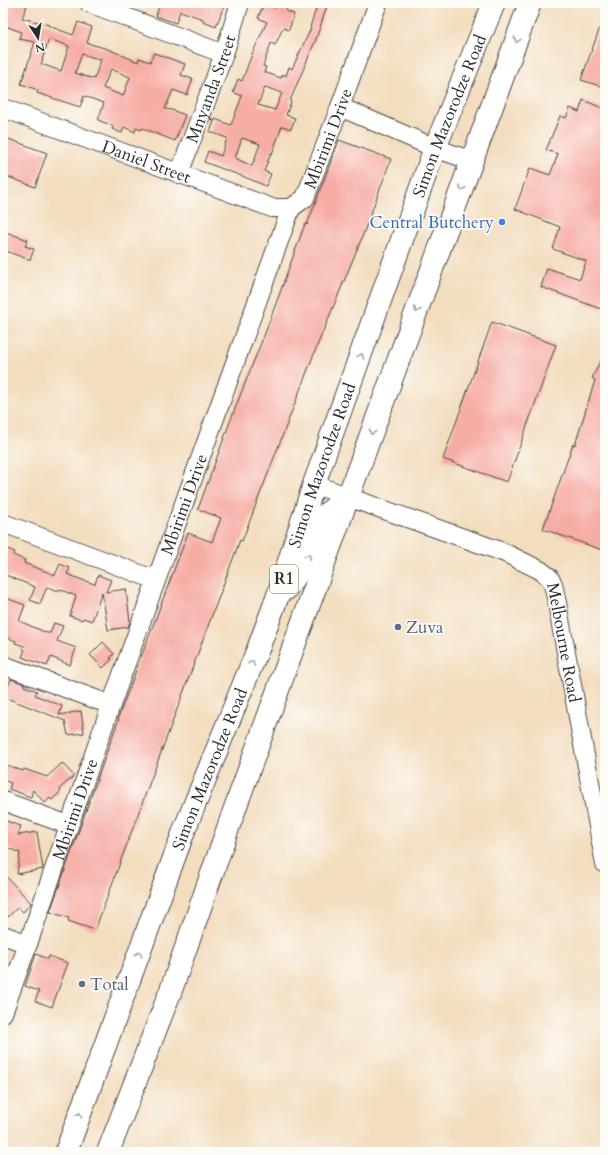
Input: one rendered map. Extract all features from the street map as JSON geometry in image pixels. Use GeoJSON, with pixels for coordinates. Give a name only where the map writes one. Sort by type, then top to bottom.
{"type":"FeatureCollection","features":[{"type":"Feature","properties":{"kind":"highway","name":"Simon Mazorodze Road"},"geometry":{"type":"LineString","coordinates":[[66,1152],[184,828],[258,649],[277,598],[314,484],[435,148],[494,3]]}},
{"type":"Feature","properties":{"kind":"highway","name":"Simon Mazorodze Road"},"geometry":{"type":"LineString","coordinates":[[108,1152],[171,990],[231,818],[530,3]]}},
{"type":"Feature","properties":{"kind":"highway"},"geometry":{"type":"LineString","coordinates":[[277,598],[292,582],[304,565],[326,514],[348,498]]}},
{"type":"Feature","properties":{"kind":"street"},"geometry":{"type":"LineString","coordinates":[[89,3],[224,54]]}},
{"type":"Feature","properties":{"kind":"street","name":"Mnyanda Street"},"geometry":{"type":"LineString","coordinates":[[179,174],[224,54],[240,3]]}},
{"type":"Feature","properties":{"kind":"street","name":"Mbirimi Drive"},"geometry":{"type":"LineString","coordinates":[[3,1013],[68,825],[92,763],[111,705],[291,208],[305,198],[378,3]]}},
{"type":"Feature","properties":{"kind":"street"},"geometry":{"type":"LineString","coordinates":[[340,107],[435,148],[472,161]]}},
{"type":"Feature","properties":{"kind":"street","name":"Daniel Street"},"geometry":{"type":"LineString","coordinates":[[3,108],[272,208],[291,208]]}},
{"type":"Feature","properties":{"kind":"street","name":"Melbourne Road"},"geometry":{"type":"LineString","coordinates":[[314,484],[348,498],[503,552],[540,570],[549,577],[553,584],[556,598],[605,864]]}},
{"type":"Feature","properties":{"kind":"street"},"geometry":{"type":"LineString","coordinates":[[3,523],[156,580]]}},
{"type":"Feature","properties":{"kind":"street"},"geometry":{"type":"LineString","coordinates":[[3,665],[111,705]]}},
{"type":"Feature","properties":{"kind":"street"},"geometry":{"type":"LineString","coordinates":[[3,801],[68,825]]}},
{"type":"Feature","properties":{"kind":"street"},"geometry":{"type":"LineString","coordinates":[[3,935],[28,944]]}},
{"type":"Feature","properties":{"kind":"building"},"geometry":{"type":"Polygon","coordinates":[[[3,3],[28,3],[22,18],[49,25],[73,35],[78,22],[92,27],[87,43],[108,49],[138,62],[139,58],[150,62],[154,53],[185,64],[181,75],[193,79],[187,95],[173,90],[165,109],[185,115],[175,141],[142,128],[141,130],[136,128],[135,132],[124,127],[122,133],[112,129],[113,126],[98,120],[104,103],[84,96],[80,107],[37,93],[38,90],[21,84],[35,42],[19,39],[21,32],[3,25],[3,3]],[[49,39],[41,64],[61,71],[69,46],[49,39]],[[82,54],[75,73],[94,79],[101,60],[82,54]],[[111,69],[103,88],[123,96],[130,77],[111,69]]]}},
{"type":"Feature","properties":{"kind":"building"},"geometry":{"type":"Polygon","coordinates":[[[160,3],[225,3],[216,27],[203,22],[203,19],[180,11],[176,23],[156,16],[160,3]]]}},
{"type":"Feature","properties":{"kind":"building"},"geometry":{"type":"Polygon","coordinates":[[[277,3],[289,3],[286,11],[294,14],[289,30],[283,28],[275,45],[271,43],[263,66],[266,67],[264,72],[281,78],[283,74],[286,76],[289,67],[292,69],[311,28],[310,27],[318,3],[328,3],[316,39],[290,101],[291,102],[286,115],[295,118],[291,129],[282,126],[264,171],[271,174],[266,186],[204,162],[208,151],[221,156],[227,138],[210,132],[215,119],[231,125],[242,96],[233,92],[238,79],[242,81],[252,54],[267,22],[258,18],[264,4],[275,8],[277,3]],[[265,87],[258,105],[275,110],[282,93],[265,87]],[[242,138],[235,158],[252,166],[260,144],[242,138]]]}},
{"type":"Feature","properties":{"kind":"building"},"geometry":{"type":"Polygon","coordinates":[[[604,16],[605,72],[600,86],[581,80],[604,16]]]}},
{"type":"Feature","properties":{"kind":"building"},"geometry":{"type":"Polygon","coordinates":[[[583,100],[605,109],[605,297],[601,309],[541,287],[547,268],[580,279],[586,261],[553,249],[560,227],[515,209],[530,168],[550,175],[558,154],[546,150],[560,116],[566,118],[570,108],[579,112],[583,100]]]}},
{"type":"Feature","properties":{"kind":"building"},"geometry":{"type":"Polygon","coordinates":[[[3,137],[47,153],[35,187],[3,175],[3,137]]]}},
{"type":"Feature","properties":{"kind":"building"},"geometry":{"type":"Polygon","coordinates":[[[339,140],[391,159],[361,240],[315,351],[242,541],[240,540],[95,930],[68,921],[69,918],[50,912],[118,718],[188,533],[212,542],[221,518],[198,509],[305,224],[307,225],[339,140]]]}},
{"type":"Feature","properties":{"kind":"building"},"geometry":{"type":"Polygon","coordinates":[[[3,231],[28,240],[25,246],[34,249],[30,260],[3,250],[3,231]]]}},
{"type":"Feature","properties":{"kind":"building"},"geometry":{"type":"Polygon","coordinates":[[[492,322],[556,345],[507,482],[443,459],[492,322]]]}},
{"type":"Feature","properties":{"kind":"building"},"geometry":{"type":"Polygon","coordinates":[[[605,352],[605,551],[543,529],[573,444],[575,445],[595,380],[592,378],[605,352]]]}},
{"type":"Feature","properties":{"kind":"building"},"geometry":{"type":"Polygon","coordinates":[[[3,547],[15,552],[13,555],[25,560],[24,563],[55,575],[60,564],[70,568],[67,574],[85,581],[95,584],[98,575],[111,580],[106,592],[126,589],[130,622],[128,627],[108,630],[102,592],[92,621],[83,618],[82,620],[70,616],[76,596],[59,589],[58,591],[47,587],[40,604],[30,600],[35,587],[3,574],[3,547]]]}},
{"type":"Feature","properties":{"kind":"building"},"geometry":{"type":"Polygon","coordinates":[[[3,597],[25,605],[19,621],[47,633],[50,633],[54,623],[63,626],[57,641],[76,648],[70,665],[51,657],[47,666],[22,657],[25,650],[23,649],[24,646],[3,636],[3,597]]]}},
{"type":"Feature","properties":{"kind":"building"},"geometry":{"type":"Polygon","coordinates":[[[103,642],[114,654],[110,658],[112,659],[103,668],[90,655],[103,642]]]}},
{"type":"Feature","properties":{"kind":"building"},"geometry":{"type":"Polygon","coordinates":[[[11,679],[25,684],[24,686],[37,691],[35,695],[62,706],[59,715],[81,711],[84,733],[68,735],[65,721],[4,697],[11,679]]]}},
{"type":"Feature","properties":{"kind":"building"},"geometry":{"type":"Polygon","coordinates":[[[62,763],[74,776],[59,789],[61,791],[52,800],[50,798],[45,803],[33,790],[31,797],[9,789],[11,783],[3,780],[3,764],[47,777],[62,763]]]}},
{"type":"Feature","properties":{"kind":"building"},"geometry":{"type":"Polygon","coordinates":[[[3,820],[21,826],[18,835],[37,832],[43,869],[17,874],[20,853],[3,846],[3,820]]]}},
{"type":"Feature","properties":{"kind":"building"},"geometry":{"type":"Polygon","coordinates":[[[3,873],[31,903],[23,912],[18,907],[8,917],[3,911],[3,873]]]}},
{"type":"Feature","properties":{"kind":"building"},"geometry":{"type":"Polygon","coordinates":[[[36,954],[48,959],[49,956],[68,963],[52,1007],[35,1001],[39,991],[25,986],[36,954]]]}},
{"type":"Feature","properties":{"kind":"place","name":"Central Butchery"},"geometry":{"type":"Point","coordinates":[502,222]}},
{"type":"Feature","properties":{"kind":"place","name":"Zuva"},"geometry":{"type":"Point","coordinates":[398,627]}},
{"type":"Feature","properties":{"kind":"place","name":"Total"},"geometry":{"type":"Point","coordinates":[82,984]}}]}
